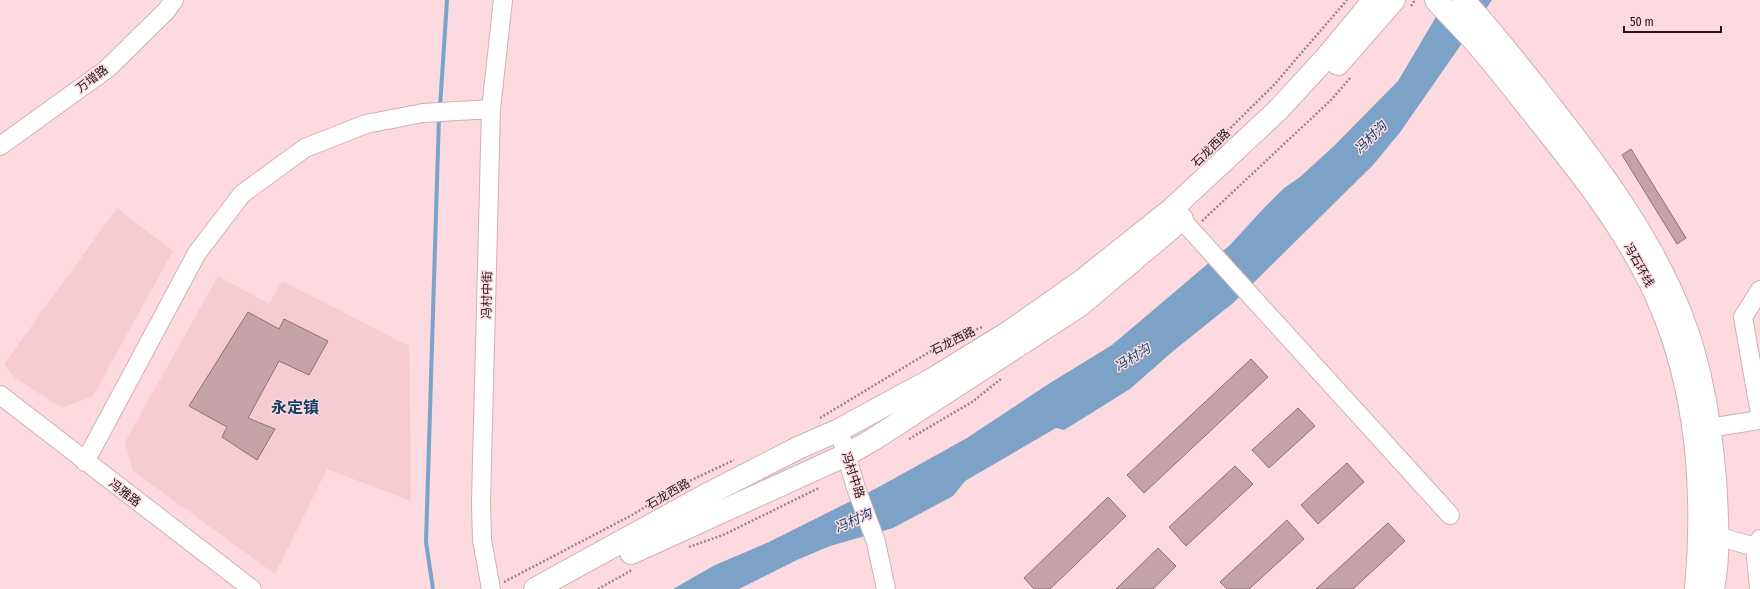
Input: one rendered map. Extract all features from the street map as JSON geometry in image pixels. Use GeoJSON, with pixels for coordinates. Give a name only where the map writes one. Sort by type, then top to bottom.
{"type":"FeatureCollection","features":[{"type":"Feature","properties":{"kind":"main road","name":"石龙西路"},"geometry":{"type":"LineString","coordinates":[[535,589],[710,493],[798,448],[839,430],[931,380],[1009,332],[1177,214],[1277,111],[1374,0]]}},
{"type":"Feature","properties":{"kind":"main road","name":"冯石环线"},"geometry":{"type":"LineString","coordinates":[[1463,0],[1483,36],[1597,196],[1628,244],[1655,293],[1681,368],[1690,404],[1696,444],[1701,500],[1696,589]]}},
{"type":"Feature","properties":{"kind":"main road","name":"冯石环线"},"geometry":{"type":"LineString","coordinates":[[1437,2],[1483,36],[1586,151],[1639,229],[1665,278],[1682,317],[1699,374],[1709,428],[1716,489],[1717,536],[1713,589]]}},
{"type":"Feature","properties":{"kind":"main road","name":"石龙西路"},"geometry":{"type":"LineString","coordinates":[[562,589],[646,544],[846,455],[880,436],[1079,306],[1177,214],[1284,122],[1360,40],[1402,3]]}},
{"type":"Feature","properties":{"kind":"street","name":"万增路"},"geometry":{"type":"LineString","coordinates":[[0,146],[107,69],[166,11],[174,0]]}},
{"type":"Feature","properties":{"kind":"street","name":"冯村中街"},"geometry":{"type":"LineString","coordinates":[[491,589],[482,540],[481,502],[491,109],[503,0]]}},
{"type":"Feature","properties":{"kind":"street"},"geometry":{"type":"LineString","coordinates":[[85,462],[197,253],[242,194],[311,145],[366,124],[423,113],[491,109]]}},
{"type":"Feature","properties":{"kind":"street"},"geometry":{"type":"LineString","coordinates":[[1177,214],[1450,515]]}},
{"type":"Feature","properties":{"kind":"street"},"geometry":{"type":"LineString","coordinates":[[1760,290],[1743,317],[1760,414]]}},
{"type":"Feature","properties":{"kind":"street","name":"冯雅路"},"geometry":{"type":"LineString","coordinates":[[0,396],[252,589]]}},
{"type":"Feature","properties":{"kind":"street"},"geometry":{"type":"LineString","coordinates":[[1709,428],[1760,420]]}},
{"type":"Feature","properties":{"kind":"street","name":"冯村中路"},"geometry":{"type":"LineString","coordinates":[[839,430],[856,488],[876,542],[886,589]]}},
{"type":"Feature","properties":{"kind":"street"},"geometry":{"type":"LineString","coordinates":[[1717,536],[1758,543],[1759,589]]}},
{"type":"Feature","properties":{"kind":"path","name":"石龙西路"},"geometry":{"type":"LineString","coordinates":[[1214,144],[1273,86],[1347,0]]}},
{"type":"Feature","properties":{"kind":"path"},"geometry":{"type":"LineString","coordinates":[[1402,3],[1415,0]]}},
{"type":"Feature","properties":{"kind":"path","name":"石龙西路"},"geometry":{"type":"LineString","coordinates":[[817,420],[941,345],[988,324]]}},
{"type":"Feature","properties":{"kind":"path","name":"石龙西路"},"geometry":{"type":"LineString","coordinates":[[491,589],[632,515],[683,484],[737,458]]}},
{"type":"Feature","properties":{"kind":"shaded area"},"geometry":{"type":"Polygon","coordinates":[[[117,208],[173,251],[93,396],[62,408],[15,378],[4,364],[117,208]]]}},
{"type":"Feature","properties":{"kind":"shaded area"},"geometry":{"type":"Polygon","coordinates":[[[218,276],[269,304],[282,281],[409,346],[411,501],[327,469],[275,574],[133,471],[125,442],[218,276]]]}},
{"type":"Feature","properties":{"kind":"water","name":"冯村沟"},"geometry":{"type":"Polygon","coordinates":[[[1446,0],[1492,0],[1401,131],[1373,165],[1233,303],[1172,352],[1130,389],[1064,430],[1056,428],[965,481],[953,496],[893,528],[830,546],[797,560],[739,589],[673,589],[715,565],[767,543],[877,488],[967,438],[1050,383],[1112,345],[1230,245],[1284,188],[1300,177],[1334,146],[1398,81],[1446,0]]]}},
{"type":"Feature","properties":{"kind":"building"},"geometry":{"type":"Polygon","coordinates":[[[1631,149],[1686,238],[1677,244],[1622,155],[1631,149]]]}},
{"type":"Feature","properties":{"kind":"building"},"geometry":{"type":"Polygon","coordinates":[[[248,312],[279,329],[284,319],[328,341],[309,375],[279,361],[248,418],[275,429],[257,460],[222,437],[227,427],[189,406],[248,312]]]}},
{"type":"Feature","properties":{"kind":"building"},"geometry":{"type":"Polygon","coordinates":[[[1251,359],[1268,377],[1144,493],[1127,475],[1251,359]]]}},
{"type":"Feature","properties":{"kind":"building"},"geometry":{"type":"Polygon","coordinates":[[[1298,408],[1315,426],[1269,468],[1252,450],[1298,408]]]}},
{"type":"Feature","properties":{"kind":"building"},"geometry":{"type":"Polygon","coordinates":[[[1347,463],[1364,482],[1318,524],[1301,505],[1347,463]]]}},
{"type":"Feature","properties":{"kind":"building"},"geometry":{"type":"Polygon","coordinates":[[[1235,466],[1253,484],[1186,546],[1169,527],[1235,466]]]}},
{"type":"Feature","properties":{"kind":"building"},"geometry":{"type":"Polygon","coordinates":[[[1108,497],[1126,516],[1050,589],[1034,589],[1024,578],[1108,497]]]}},
{"type":"Feature","properties":{"kind":"building"},"geometry":{"type":"Polygon","coordinates":[[[1287,520],[1304,539],[1249,589],[1227,589],[1220,582],[1287,520]]]}},
{"type":"Feature","properties":{"kind":"building"},"geometry":{"type":"Polygon","coordinates":[[[1388,523],[1405,541],[1353,589],[1316,589],[1388,523]]]}},
{"type":"Feature","properties":{"kind":"building"},"geometry":{"type":"Polygon","coordinates":[[[1158,548],[1176,566],[1153,589],[1116,589],[1158,548]]]}},
{"type":"Feature","properties":{"kind":"waterway"},"geometry":{"type":"LineString","coordinates":[[440,107],[447,0]]}},
{"type":"Feature","properties":{"kind":"waterway"},"geometry":{"type":"LineString","coordinates":[[433,589],[426,542],[439,116]]}},
{"type":"Feature","properties":{"kind":"district","name":"永定镇"},"geometry":{"type":"Point","coordinates":[295,407]}}]}
